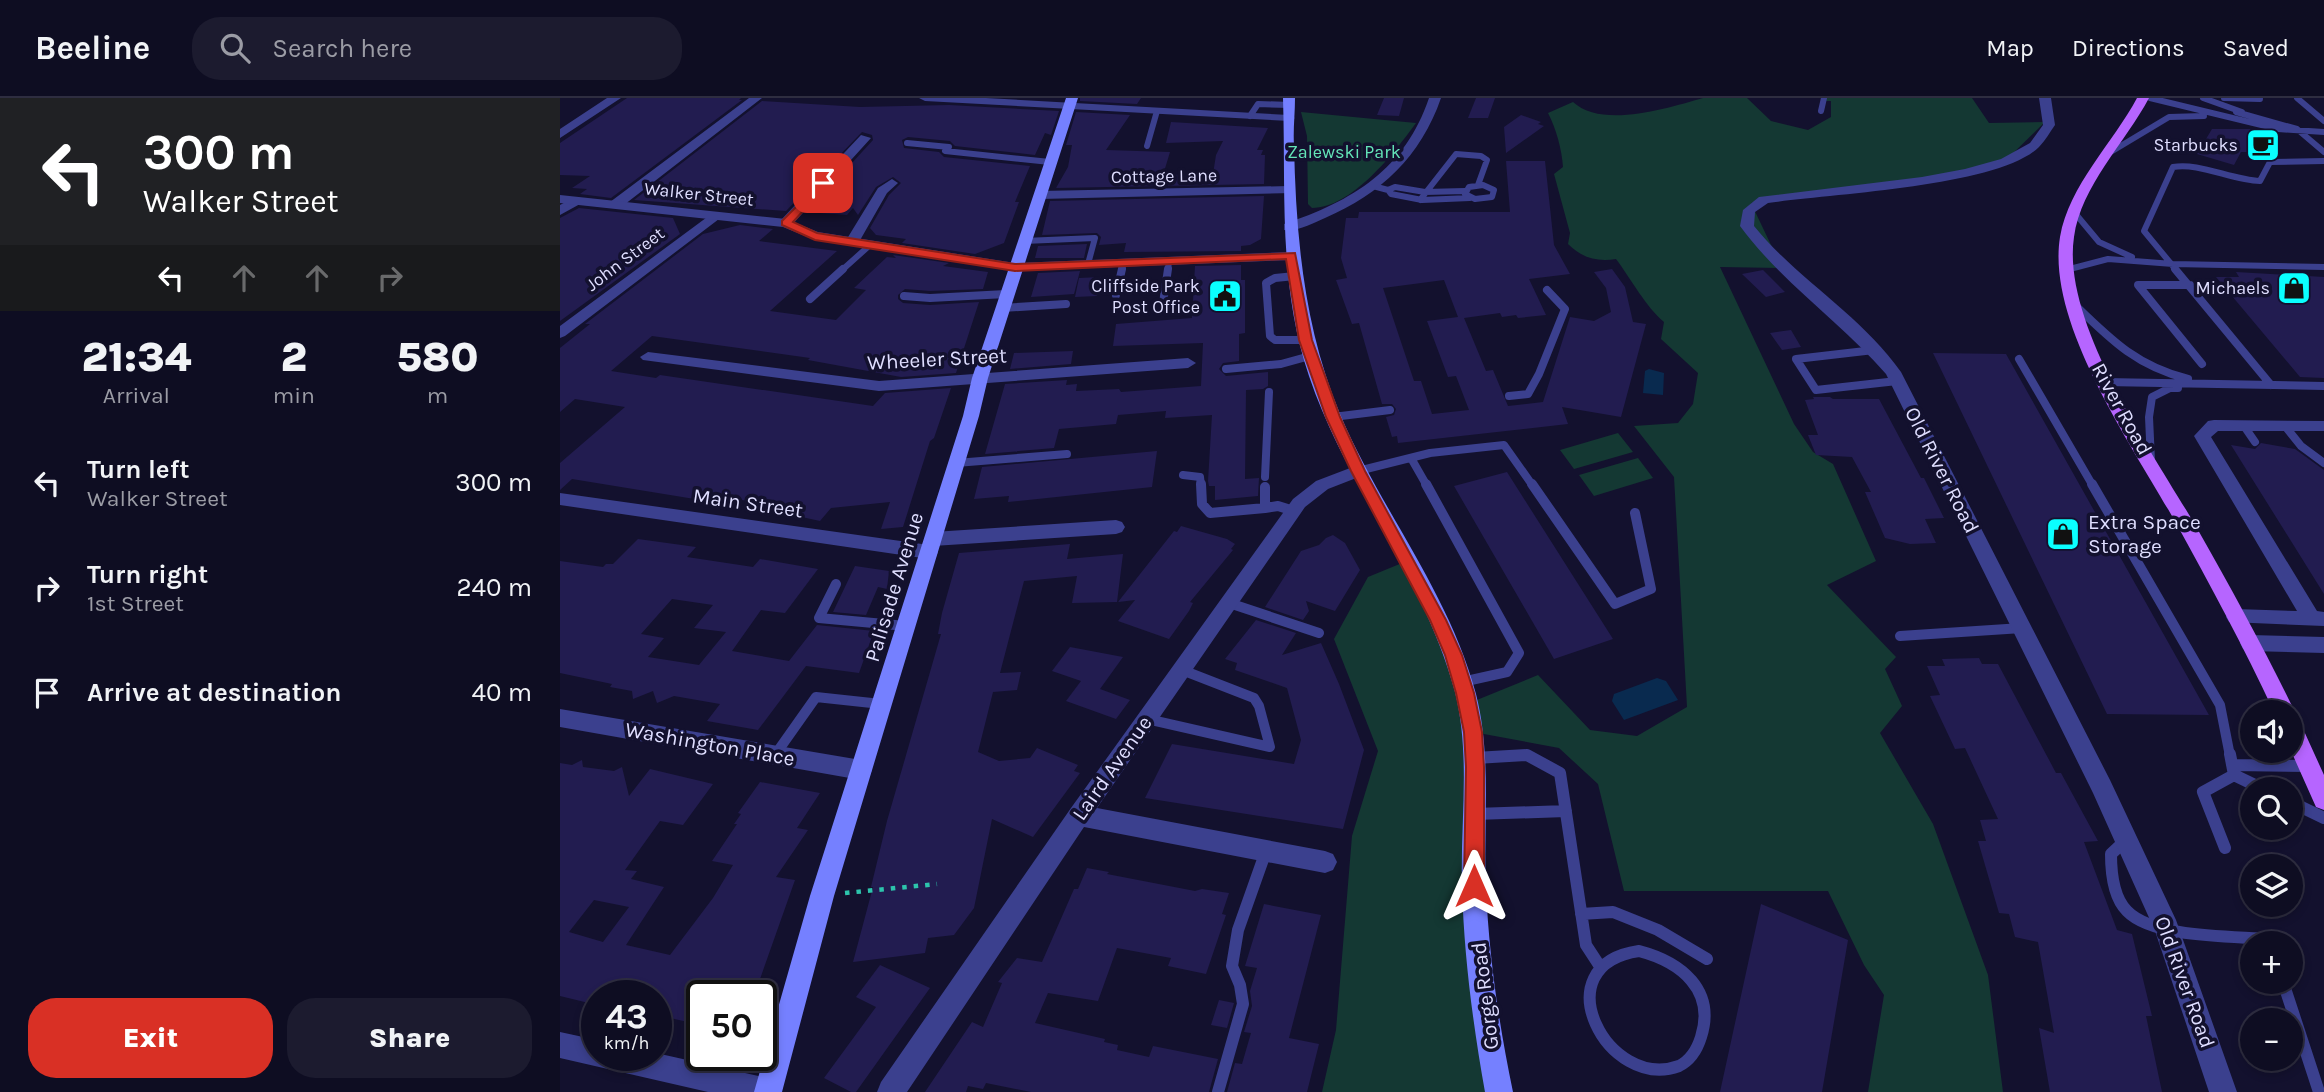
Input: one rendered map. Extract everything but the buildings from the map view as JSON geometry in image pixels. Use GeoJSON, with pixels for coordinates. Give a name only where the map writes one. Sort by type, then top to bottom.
{"type":"FeatureCollection","features":[{"type":"Feature","properties":{"kind":"main road","name":"River Road"},"geometry":{"type":"LineString","coordinates":[[2143,98],[2074,212],[2066,239],[2066,270],[2072,301],[2114,402],[2151,462],[2278,700]]}},
{"type":"Feature","properties":{"kind":"main road","name":"Palisade Avenue"},"geometry":{"type":"LineString","coordinates":[[768,1092],[822,896],[980,378],[1070,102]]}},
{"type":"Feature","properties":{"kind":"main road","name":"Gorge Road"},"geometry":{"type":"LineString","coordinates":[[1289,107],[1289,227],[1305,340],[1333,417],[1358,471],[1454,655],[1473,732],[1474,886],[1480,969],[1499,1092]]}},
{"type":"Feature","properties":{"kind":"main road"},"geometry":{"type":"LineString","coordinates":[[2303,752],[2324,800]]}},
{"type":"Feature","properties":{"kind":"street"},"geometry":{"type":"LineString","coordinates":[[560,134],[615,98]]}},
{"type":"Feature","properties":{"kind":"street"},"geometry":{"type":"LineString","coordinates":[[615,205],[756,98]]}},
{"type":"Feature","properties":{"kind":"street"},"geometry":{"type":"LineString","coordinates":[[925,98],[1070,102],[1157,111],[1250,116],[1289,107]]}},
{"type":"Feature","properties":{"kind":"street"},"geometry":{"type":"LineString","coordinates":[[1289,227],[1331,211],[1373,186],[1390,172],[1428,122],[1435,98]]}},
{"type":"Feature","properties":{"kind":"street","name":"Old River Road"},"geometry":{"type":"LineString","coordinates":[[2045,98],[2050,123],[2046,131],[2040,140],[2002,164],[1951,177],[1764,200],[1749,210],[1746,218],[1750,232],[1772,257],[1874,350],[1897,381],[2022,628],[2167,929],[2223,1092]]}},
{"type":"Feature","properties":{"kind":"street"},"geometry":{"type":"LineString","coordinates":[[786,223],[865,138]]}},
{"type":"Feature","properties":{"kind":"street"},"geometry":{"type":"LineString","coordinates":[[852,242],[882,191],[892,183]]}},
{"type":"Feature","properties":{"kind":"street","name":"Cottage Lane"},"geometry":{"type":"LineString","coordinates":[[1040,195],[1289,190]]}},
{"type":"Feature","properties":{"kind":"street","name":"Walker Street"},"geometry":{"type":"LineString","coordinates":[[560,200],[786,223],[815,236],[1015,267],[1291,256]]}},
{"type":"Feature","properties":{"kind":"street"},"geometry":{"type":"LineString","coordinates":[[560,211],[575,201]]}},
{"type":"Feature","properties":{"kind":"street","name":"John Street"},"geometry":{"type":"LineString","coordinates":[[560,333],[714,216]]}},
{"type":"Feature","properties":{"kind":"street","name":"Wheeler Street"},"geometry":{"type":"LineString","coordinates":[[648,357],[879,386],[1188,363]]}},
{"type":"Feature","properties":{"kind":"street"},"geometry":{"type":"LineString","coordinates":[[2318,619],[2202,436],[2214,425],[2324,426]]}},
{"type":"Feature","properties":{"kind":"street","name":"Laird Avenue"},"geometry":{"type":"LineString","coordinates":[[891,1092],[1079,815],[1299,503],[1322,485],[1358,471]]}},
{"type":"Feature","properties":{"kind":"street","name":"Main Street"},"geometry":{"type":"LineString","coordinates":[[560,499],[931,545],[1116,527]]}},
{"type":"Feature","properties":{"kind":"street"},"geometry":{"type":"LineString","coordinates":[[2236,617],[2318,619]]}},
{"type":"Feature","properties":{"kind":"street"},"geometry":{"type":"LineString","coordinates":[[2250,643],[2324,645]]}},
{"type":"Feature","properties":{"kind":"street","name":"Washington Place"},"geometry":{"type":"LineString","coordinates":[[560,718],[861,770]]}},
{"type":"Feature","properties":{"kind":"street"},"geometry":{"type":"LineString","coordinates":[[1079,815],[1325,862]]}},
{"type":"Feature","properties":{"kind":"street"},"geometry":{"type":"LineString","coordinates":[[560,1045],[581,1050]]}},
{"type":"Feature","properties":{"kind":"street"},"geometry":{"type":"LineString","coordinates":[[672,1070],[768,1092]]}},
{"type":"Feature","properties":{"kind":"lane"},"geometry":{"type":"LineString","coordinates":[[1821,111],[1824,98]]}},
{"type":"Feature","properties":{"kind":"lane"},"geometry":{"type":"LineString","coordinates":[[2150,98],[2278,129],[2324,132]]}},
{"type":"Feature","properties":{"kind":"lane"},"geometry":{"type":"LineString","coordinates":[[2174,98],[2253,116]]}},
{"type":"Feature","properties":{"kind":"lane"},"geometry":{"type":"LineString","coordinates":[[2203,98],[2297,129],[2324,152]]}},
{"type":"Feature","properties":{"kind":"lane"},"geometry":{"type":"LineString","coordinates":[[2225,98],[2261,99],[2253,116]]}},
{"type":"Feature","properties":{"kind":"lane"},"geometry":{"type":"LineString","coordinates":[[2297,98],[2324,121]]}},
{"type":"Feature","properties":{"kind":"lane"},"geometry":{"type":"LineString","coordinates":[[1147,146],[1157,111]]}},
{"type":"Feature","properties":{"kind":"lane"},"geometry":{"type":"LineString","coordinates":[[2109,152],[2169,117],[2231,117]]}},
{"type":"Feature","properties":{"kind":"lane"},"geometry":{"type":"LineString","coordinates":[[908,144],[949,147],[945,151],[1050,162]]}},
{"type":"Feature","properties":{"kind":"lane"},"geometry":{"type":"LineString","coordinates":[[1420,200],[1452,156],[1460,153],[1481,156],[1487,160],[1478,185]]}},
{"type":"Feature","properties":{"kind":"lane"},"geometry":{"type":"LineString","coordinates":[[2271,385],[2174,264],[2144,231],[2173,167],[2184,164],[2239,180],[2260,181],[2270,162],[2324,161]]}},
{"type":"Feature","properties":{"kind":"lane"},"geometry":{"type":"LineString","coordinates":[[1373,186],[1388,190],[1391,194],[1420,200],[1484,200],[1494,195],[1491,188],[1478,185],[1465,191],[1424,192],[1395,187],[1388,190]]}},
{"type":"Feature","properties":{"kind":"lane"},"geometry":{"type":"LineString","coordinates":[[1465,191],[1470,198]]}},
{"type":"Feature","properties":{"kind":"lane"},"geometry":{"type":"LineString","coordinates":[[2074,212],[2099,242],[2142,261]]}},
{"type":"Feature","properties":{"kind":"lane"},"geometry":{"type":"LineString","coordinates":[[1024,241],[1095,238],[1088,264]]}},
{"type":"Feature","properties":{"kind":"lane"},"geometry":{"type":"LineString","coordinates":[[810,299],[870,244]]}},
{"type":"Feature","properties":{"kind":"lane"},"geometry":{"type":"LineString","coordinates":[[2066,270],[2108,259],[2174,264],[2324,267]]}},
{"type":"Feature","properties":{"kind":"lane"},"geometry":{"type":"LineString","coordinates":[[1163,303],[1169,261]]}},
{"type":"Feature","properties":{"kind":"lane"},"geometry":{"type":"LineString","coordinates":[[1116,295],[1123,263]]}},
{"type":"Feature","properties":{"kind":"lane"},"geometry":{"type":"LineString","coordinates":[[1294,276],[1275,278],[1266,283],[1270,336],[1275,340],[1305,340]]}},
{"type":"Feature","properties":{"kind":"lane"},"geometry":{"type":"LineString","coordinates":[[2190,285],[2138,285],[2202,364]]}},
{"type":"Feature","properties":{"kind":"lane"},"geometry":{"type":"LineString","coordinates":[[1509,396],[1528,394],[1539,374],[1565,309],[1547,290]]}},
{"type":"Feature","properties":{"kind":"lane"},"geometry":{"type":"LineString","coordinates":[[904,296],[1066,304]]}},
{"type":"Feature","properties":{"kind":"lane"},"geometry":{"type":"LineString","coordinates":[[2072,301],[2126,355],[2147,368],[2209,384]]}},
{"type":"Feature","properties":{"kind":"lane"},"geometry":{"type":"LineString","coordinates":[[1874,350],[1796,359],[1816,390],[1897,381]]}},
{"type":"Feature","properties":{"kind":"lane"},"geometry":{"type":"LineString","coordinates":[[1226,369],[1281,364],[1310,356]]}},
{"type":"Feature","properties":{"kind":"lane"},"geometry":{"type":"LineString","coordinates":[[2019,359],[2220,705],[2233,770],[2244,777]]}},
{"type":"Feature","properties":{"kind":"lane"},"geometry":{"type":"LineString","coordinates":[[2105,382],[2324,386]]}},
{"type":"Feature","properties":{"kind":"lane"},"geometry":{"type":"LineString","coordinates":[[2151,462],[2149,417],[2152,397],[2170,388],[2209,384]]}},
{"type":"Feature","properties":{"kind":"lane"},"geometry":{"type":"LineString","coordinates":[[1265,508],[1269,392]]}},
{"type":"Feature","properties":{"kind":"lane"},"geometry":{"type":"LineString","coordinates":[[1333,417],[1390,410]]}},
{"type":"Feature","properties":{"kind":"lane"},"geometry":{"type":"LineString","coordinates":[[2244,426],[2255,442]]}},
{"type":"Feature","properties":{"kind":"lane"},"geometry":{"type":"LineString","coordinates":[[2285,426],[2301,446],[2324,463]]}},
{"type":"Feature","properties":{"kind":"lane"},"geometry":{"type":"LineString","coordinates":[[1358,471],[1411,458],[1504,445],[1615,604],[1651,589],[1635,513]]}},
{"type":"Feature","properties":{"kind":"lane"},"geometry":{"type":"LineString","coordinates":[[956,463],[1067,454]]}},
{"type":"Feature","properties":{"kind":"lane"},"geometry":{"type":"LineString","coordinates":[[1411,458],[1519,653],[1507,673],[1462,682]]}},
{"type":"Feature","properties":{"kind":"lane"},"geometry":{"type":"LineString","coordinates":[[1182,475],[1200,477],[1202,504],[1210,513],[1278,506],[1294,511]]}},
{"type":"Feature","properties":{"kind":"lane"},"geometry":{"type":"LineString","coordinates":[[836,584],[819,618],[906,626]]}},
{"type":"Feature","properties":{"kind":"lane"},"geometry":{"type":"LineString","coordinates":[[1229,603],[1319,632]]}},
{"type":"Feature","properties":{"kind":"lane"},"geometry":{"type":"LineString","coordinates":[[1900,636],[2022,628]]}},
{"type":"Feature","properties":{"kind":"lane"},"geometry":{"type":"LineString","coordinates":[[1147,719],[1270,747],[1259,706],[1254,698],[1182,670]]}},
{"type":"Feature","properties":{"kind":"lane"},"geometry":{"type":"LineString","coordinates":[[775,755],[816,696],[881,704]]}},
{"type":"Feature","properties":{"kind":"lane"},"geometry":{"type":"LineString","coordinates":[[1474,758],[1528,755],[1560,773],[1586,945],[1601,968]]}},
{"type":"Feature","properties":{"kind":"lane"},"geometry":{"type":"LineString","coordinates":[[2225,848],[2203,792],[2233,770],[2310,766]]}},
{"type":"Feature","properties":{"kind":"lane"},"geometry":{"type":"LineString","coordinates":[[2303,808],[2324,818]]}},
{"type":"Feature","properties":{"kind":"lane"},"geometry":{"type":"LineString","coordinates":[[1475,814],[1566,811]]}},
{"type":"Feature","properties":{"kind":"lane"},"geometry":{"type":"LineString","coordinates":[[2126,840],[2111,855],[2111,872],[2118,895],[2127,911],[2138,919],[2167,929],[2240,936]]}},
{"type":"Feature","properties":{"kind":"lane"},"geometry":{"type":"LineString","coordinates":[[1218,1092],[1243,1003],[1240,985],[1232,966],[1238,930],[1266,851]]}},
{"type":"Feature","properties":{"kind":"lane"},"geometry":{"type":"LineString","coordinates":[[1581,914],[1613,912],[1658,930],[1707,959]]}},
{"type":"Feature","properties":{"kind":"lane"},"geometry":{"type":"LineString","coordinates":[[1639,951],[1661,954],[1681,966],[1697,985],[1706,1008],[1705,1031],[1696,1052],[1679,1067],[1657,1072],[1633,1068],[1612,1055],[1597,1034],[1589,1010],[1591,987],[1601,968],[1618,955],[1639,951]]}},
{"type":"Feature","properties":{"kind":"lane"},"geometry":{"type":"LineString","coordinates":[[2287,994],[2319,1092]]}},
{"type":"Feature","properties":{"kind":"path"},"geometry":{"type":"LineString","coordinates":[[822,896],[937,884]]}},
{"type":"Feature","properties":{"kind":"green space"},"geometry":{"type":"Polygon","coordinates":[[[1703,98],[1747,98],[1771,121],[1808,130],[1831,117],[1831,101],[1824,101],[1824,98],[1972,98],[1989,123],[2045,122],[2002,164],[1938,178],[1751,203],[1782,268],[1720,267],[1794,424],[1813,452],[1833,464],[1876,561],[1827,585],[1896,657],[1885,669],[1902,706],[1880,733],[1933,824],[1988,975],[2003,1092],[1868,1092],[1884,995],[1864,965],[1828,891],[1624,891],[1598,784],[1559,748],[1473,732],[1499,1092],[1322,1092],[1336,1030],[1352,836],[1378,751],[1334,639],[1368,577],[1407,561],[1467,704],[1538,675],[1590,730],[1637,736],[1687,707],[1674,477],[1634,426],[1678,423],[1693,404],[1698,373],[1661,339],[1664,322],[1645,301],[1616,259],[1590,258],[1568,244],[1570,233],[1554,174],[1563,167],[1556,132],[1548,113],[1573,102],[1585,110],[1601,114],[1636,114],[1703,98]]]}},
{"type":"Feature","properties":{"kind":"green space","name":"Zalewski Park"},"geometry":{"type":"Polygon","coordinates":[[[1301,112],[1416,123],[1397,149],[1357,189],[1327,206],[1312,208],[1308,204],[1307,136],[1301,112]]]}},
{"type":"Feature","properties":{"kind":"green space"},"geometry":{"type":"Polygon","coordinates":[[[1618,433],[1633,452],[1574,469],[1560,450],[1618,433]]]}},
{"type":"Feature","properties":{"kind":"green space"},"geometry":{"type":"Polygon","coordinates":[[[1638,458],[1653,478],[1594,496],[1579,475],[1638,458]]]}},
{"type":"Feature","properties":{"kind":"water"},"geometry":{"type":"Polygon","coordinates":[[[1649,369],[1664,373],[1663,395],[1643,393],[1645,371],[1649,369]]]}},
{"type":"Feature","properties":{"kind":"water"},"geometry":{"type":"Polygon","coordinates":[[[1657,678],[1666,681],[1678,700],[1624,720],[1612,701],[1614,694],[1657,678]]]}},
{"type":"Feature","properties":{"kind":"place","name":"Starbucks"},"geometry":{"type":"Point","coordinates":[2263,145]}},
{"type":"Feature","properties":{"kind":"place","name":"Michaels"},"geometry":{"type":"Point","coordinates":[2294,288]}},
{"type":"Feature","properties":{"kind":"place","name":"Cliffside Park Post Office"},"geometry":{"type":"Point","coordinates":[1225,296]}},
{"type":"Feature","properties":{"kind":"place","name":"Extra Space Storage"},"geometry":{"type":"Point","coordinates":[2063,534]}},
{"type":"Feature","properties":{"kind":"route"},"geometry":{"type":"LineString","coordinates":[[823,183],[786,223],[815,236],[1015,267],[1291,256],[1305,340],[1333,417],[1358,471],[1454,655],[1473,732],[1474,886]]}}]}
